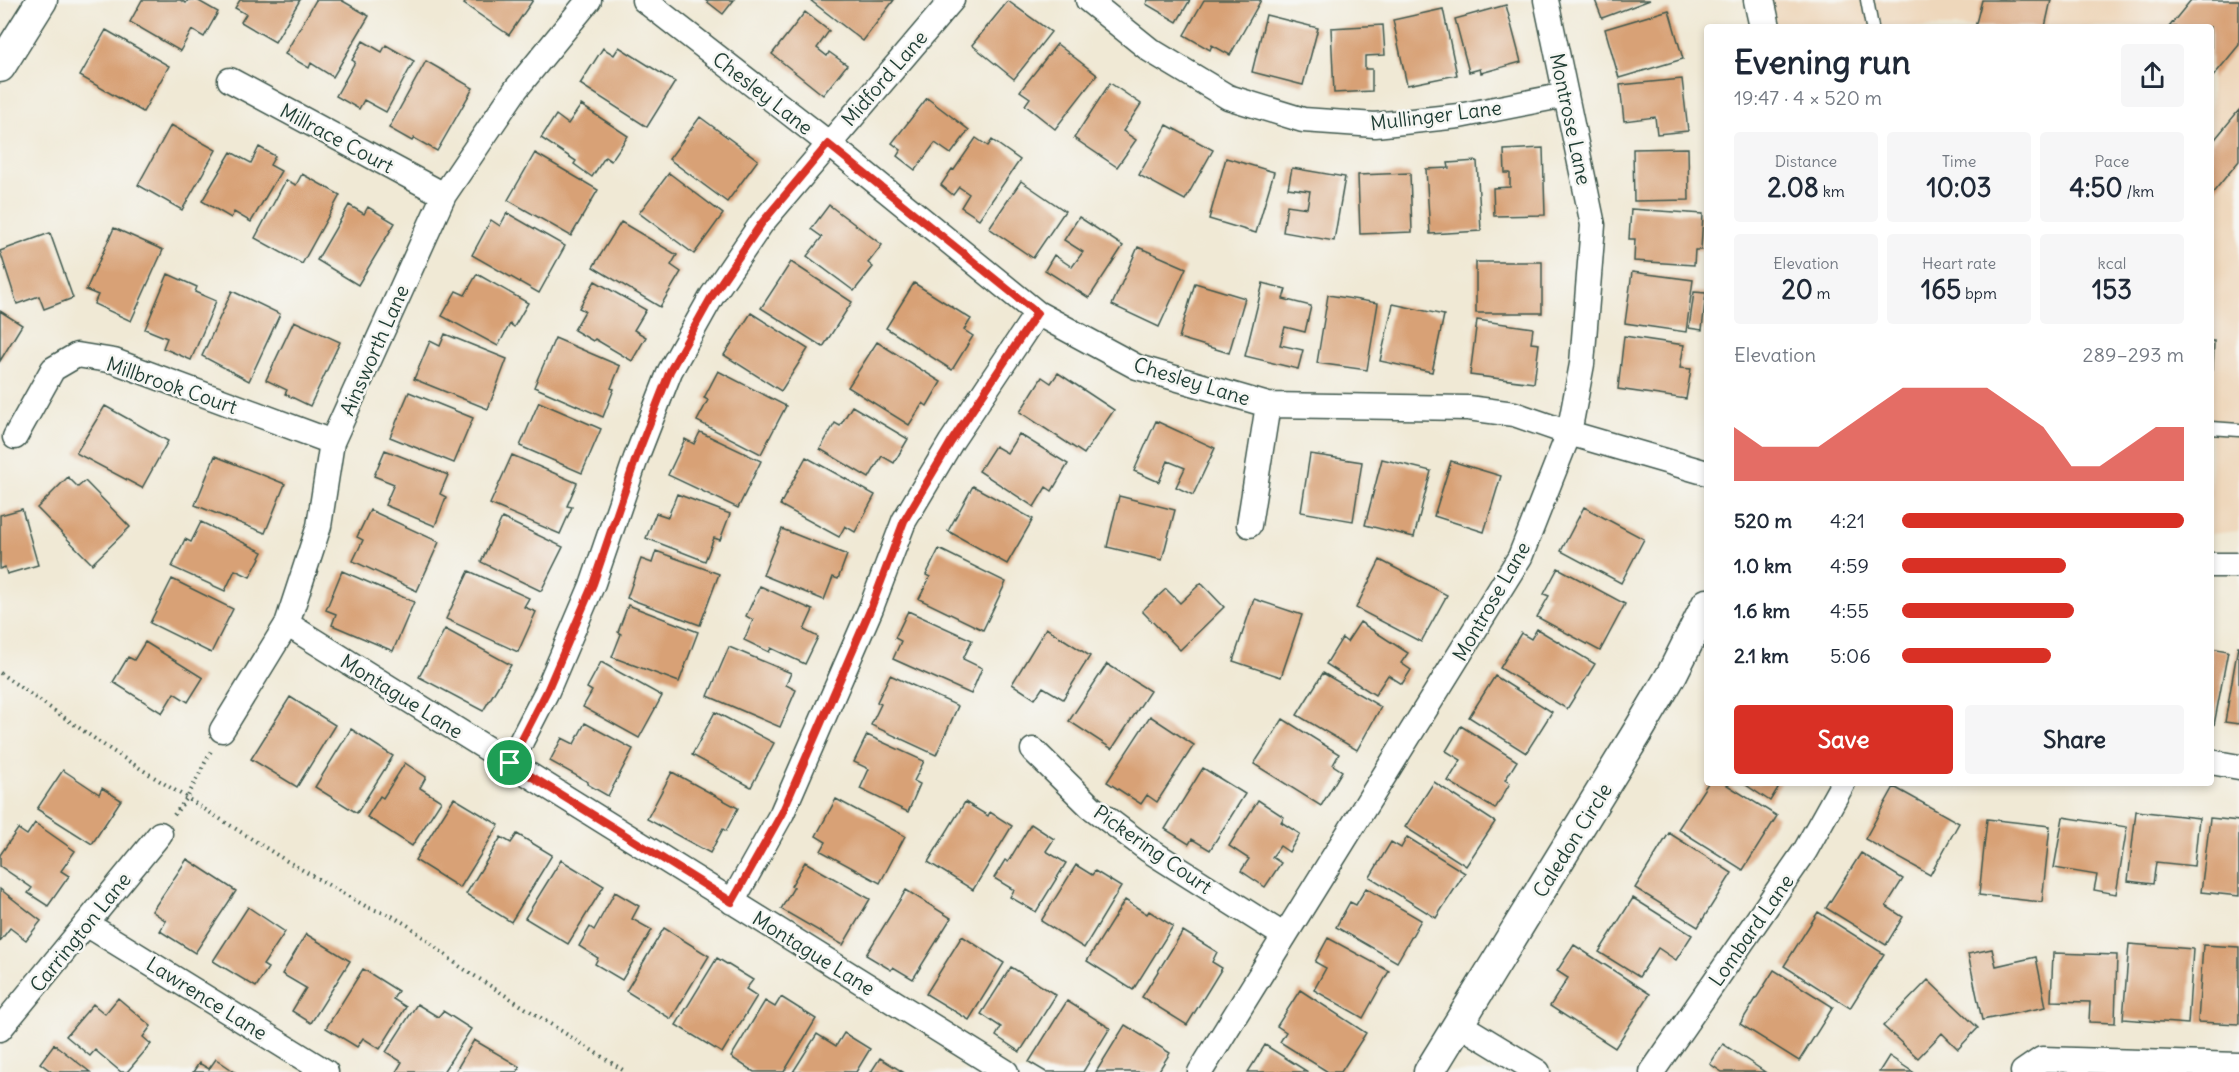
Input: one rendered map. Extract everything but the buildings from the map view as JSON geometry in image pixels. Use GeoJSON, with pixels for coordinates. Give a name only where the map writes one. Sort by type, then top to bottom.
{"type":"FeatureCollection","features":[{"type":"Feature","properties":{"kind":"street"},"geometry":{"type":"LineString","coordinates":[[0,67],[42,0]]}},
{"type":"Feature","properties":{"kind":"street","name":"Ainsworth Lane"},"geometry":{"type":"LineString","coordinates":[[222,730],[287,624],[319,526],[332,442],[444,195],[516,89],[589,0]]}},
{"type":"Feature","properties":{"kind":"street","name":"Chesley Lane"},"geometry":{"type":"LineString","coordinates":[[644,0],[828,144],[1037,313],[1137,367],[1268,405],[1468,408],[1514,414],[1569,433],[1704,472]]}},
{"type":"Feature","properties":{"kind":"street","name":"Midford Lane"},"geometry":{"type":"LineString","coordinates":[[510,763],[547,691],[593,584],[636,458],[670,371],[712,296],[761,224],[952,0]]}},
{"type":"Feature","properties":{"kind":"street","name":"Mullinger Lane"},"geometry":{"type":"LineString","coordinates":[[1088,0],[1150,50],[1228,97],[1303,120],[1375,125],[1459,116],[1566,95]]}},
{"type":"Feature","properties":{"kind":"street","name":"Montrose Lane"},"geometry":{"type":"LineString","coordinates":[[1200,1072],[1283,935],[1520,557],[1569,433],[1582,364],[1593,225],[1546,0]]}},
{"type":"Feature","properties":{"kind":"street"},"geometry":{"type":"LineString","coordinates":[[1760,0],[1765,24]]}},
{"type":"Feature","properties":{"kind":"street","name":"Millrace Court"},"geometry":{"type":"LineString","coordinates":[[230,80],[444,195]]}},
{"type":"Feature","properties":{"kind":"street"},"geometry":{"type":"LineString","coordinates":[[732,902],[782,813],[871,608],[904,521],[951,442],[1037,313]]}},
{"type":"Feature","properties":{"kind":"street","name":"Millbrook Court"},"geometry":{"type":"LineString","coordinates":[[15,438],[53,369],[77,355],[114,362],[332,442]]}},
{"type":"Feature","properties":{"kind":"street"},"geometry":{"type":"LineString","coordinates":[[1249,525],[1268,405]]}},
{"type":"Feature","properties":{"kind":"street"},"geometry":{"type":"LineString","coordinates":[[2214,565],[2239,565]]}},
{"type":"Feature","properties":{"kind":"street","name":"Caledon Circle"},"geometry":{"type":"LineString","coordinates":[[1429,1072],[1637,734],[1672,674],[1704,610]]}},
{"type":"Feature","properties":{"kind":"street","name":"Montague Lane"},"geometry":{"type":"LineString","coordinates":[[287,624],[1006,1072]]}},
{"type":"Feature","properties":{"kind":"street","name":"Pickering Court"},"geometry":{"type":"LineString","coordinates":[[1034,750],[1091,807],[1147,849],[1283,935]]}},
{"type":"Feature","properties":{"kind":"street"},"geometry":{"type":"LineString","coordinates":[[2214,763],[2239,767]]}},
{"type":"Feature","properties":{"kind":"street","name":"Lombard Lane"},"geometry":{"type":"LineString","coordinates":[[1652,1072],[1805,851],[1841,786]]}},
{"type":"Feature","properties":{"kind":"street","name":"Carrington Lane"},"geometry":{"type":"LineString","coordinates":[[0,1029],[160,834]]}},
{"type":"Feature","properties":{"kind":"street","name":"Lawrence Lane"},"geometry":{"type":"LineString","coordinates":[[88,924],[326,1072]]}},
{"type":"Feature","properties":{"kind":"street"},"geometry":{"type":"LineString","coordinates":[[1459,1024],[1538,1072]]}},
{"type":"Feature","properties":{"kind":"street"},"geometry":{"type":"LineString","coordinates":[[2023,1072],[2042,1059],[2239,1065]]}},
{"type":"Feature","properties":{"kind":"lane"},"geometry":{"type":"LineString","coordinates":[[1867,0],[1871,24]]}},
{"type":"Feature","properties":{"kind":"lane"},"geometry":{"type":"LineString","coordinates":[[2214,428],[2239,430]]}},
{"type":"Feature","properties":{"kind":"path"},"geometry":{"type":"LineString","coordinates":[[0,673],[81,730],[285,860],[355,900],[409,926],[459,966],[626,1072]]}},
{"type":"Feature","properties":{"kind":"path"},"geometry":{"type":"LineString","coordinates":[[160,834],[187,798],[222,730]]}},
{"type":"Feature","properties":{"kind":"shaded area"},"geometry":{"type":"Polygon","coordinates":[[[1770,0],[2239,0],[2239,531],[2214,534],[2214,24],[1775,24],[1770,0]]]}},
{"type":"Feature","properties":{"kind":"route"},"geometry":{"type":"LineString","coordinates":[[828,144],[1037,313],[951,442],[904,521],[871,608],[782,813],[732,902],[510,763],[547,691],[593,584],[636,458],[670,371],[712,296],[761,224],[828,144]]}}]}
